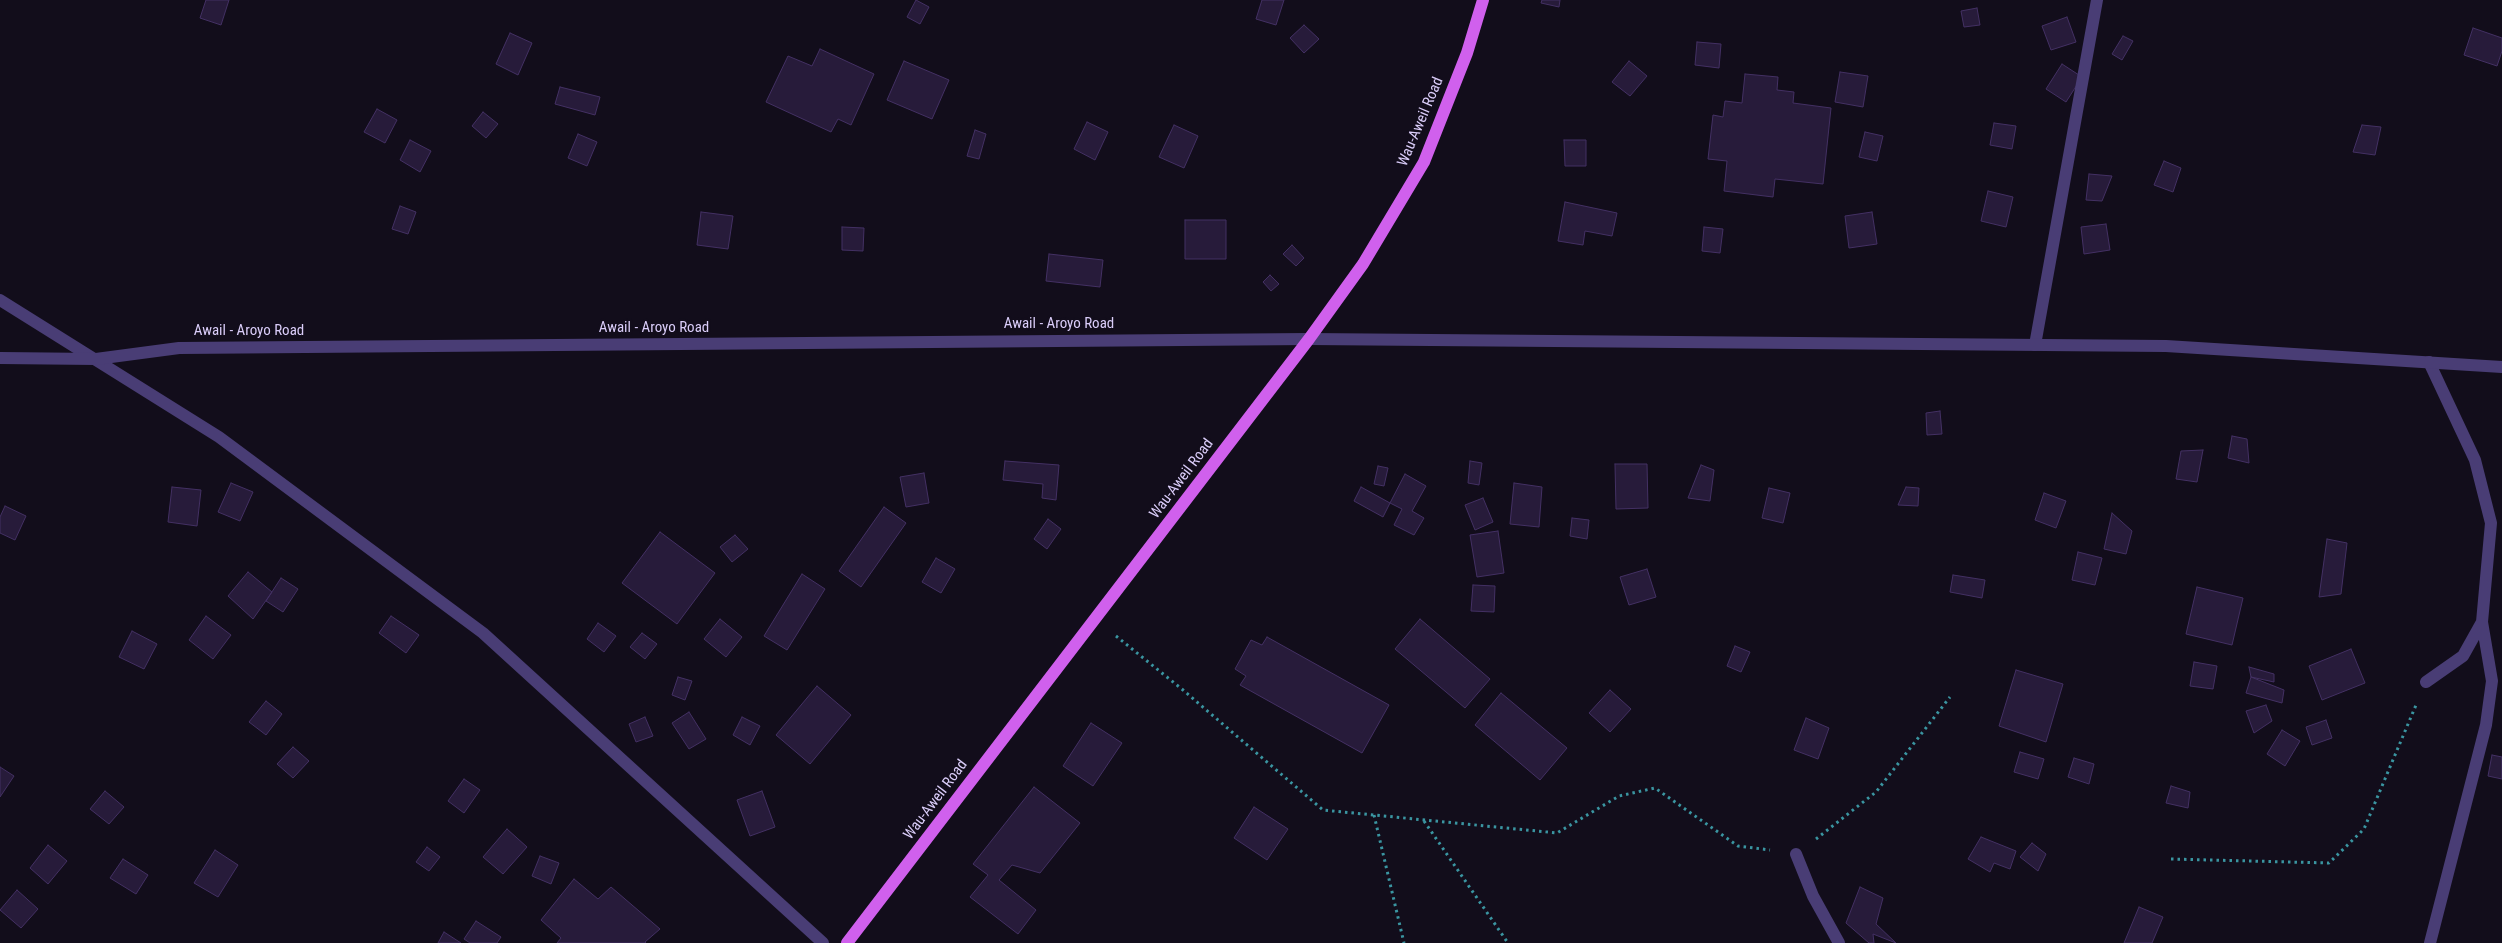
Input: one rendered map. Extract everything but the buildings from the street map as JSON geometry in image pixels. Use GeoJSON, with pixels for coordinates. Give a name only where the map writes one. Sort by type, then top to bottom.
{"type":"FeatureCollection","features":[{"type":"Feature","properties":{"kind":"main road","name":"Wau-Aweil Road"},"geometry":{"type":"LineString","coordinates":[[847,943],[1309,338],[1363,264],[1424,162],[1467,53],[1483,0]]}},
{"type":"Feature","properties":{"kind":"street"},"geometry":{"type":"LineString","coordinates":[[2035,345],[2097,0]]}},
{"type":"Feature","properties":{"kind":"street"},"geometry":{"type":"LineString","coordinates":[[0,300],[219,437],[483,633],[822,943]]}},
{"type":"Feature","properties":{"kind":"street","name":"Awail - Aroyo Road"},"geometry":{"type":"LineString","coordinates":[[0,358],[96,359],[179,348],[1309,338],[2166,346],[2502,368]]}},
{"type":"Feature","properties":{"kind":"street"},"geometry":{"type":"LineString","coordinates":[[2429,362],[2475,460],[2491,523],[2482,622],[2492,681],[2486,725],[2430,943]]}},
{"type":"Feature","properties":{"kind":"street"},"geometry":{"type":"LineString","coordinates":[[2426,682],[2463,656],[2482,622]]}},
{"type":"Feature","properties":{"kind":"street"},"geometry":{"type":"LineString","coordinates":[[1796,854],[1813,896],[1839,943]]}},
{"type":"Feature","properties":{"kind":"path"},"geometry":{"type":"LineString","coordinates":[[1095,619],[1183,690],[1323,810],[1557,833],[1619,796],[1656,788],[1738,846],[1796,854],[1876,792],[1950,697]]}},
{"type":"Feature","properties":{"kind":"path"},"geometry":{"type":"LineString","coordinates":[[2171,859],[2329,863],[2364,829],[2426,682]]}},
{"type":"Feature","properties":{"kind":"path"},"geometry":{"type":"LineString","coordinates":[[1374,815],[1404,943]]}},
{"type":"Feature","properties":{"kind":"path"},"geometry":{"type":"LineString","coordinates":[[1424,820],[1508,943]]}}]}
